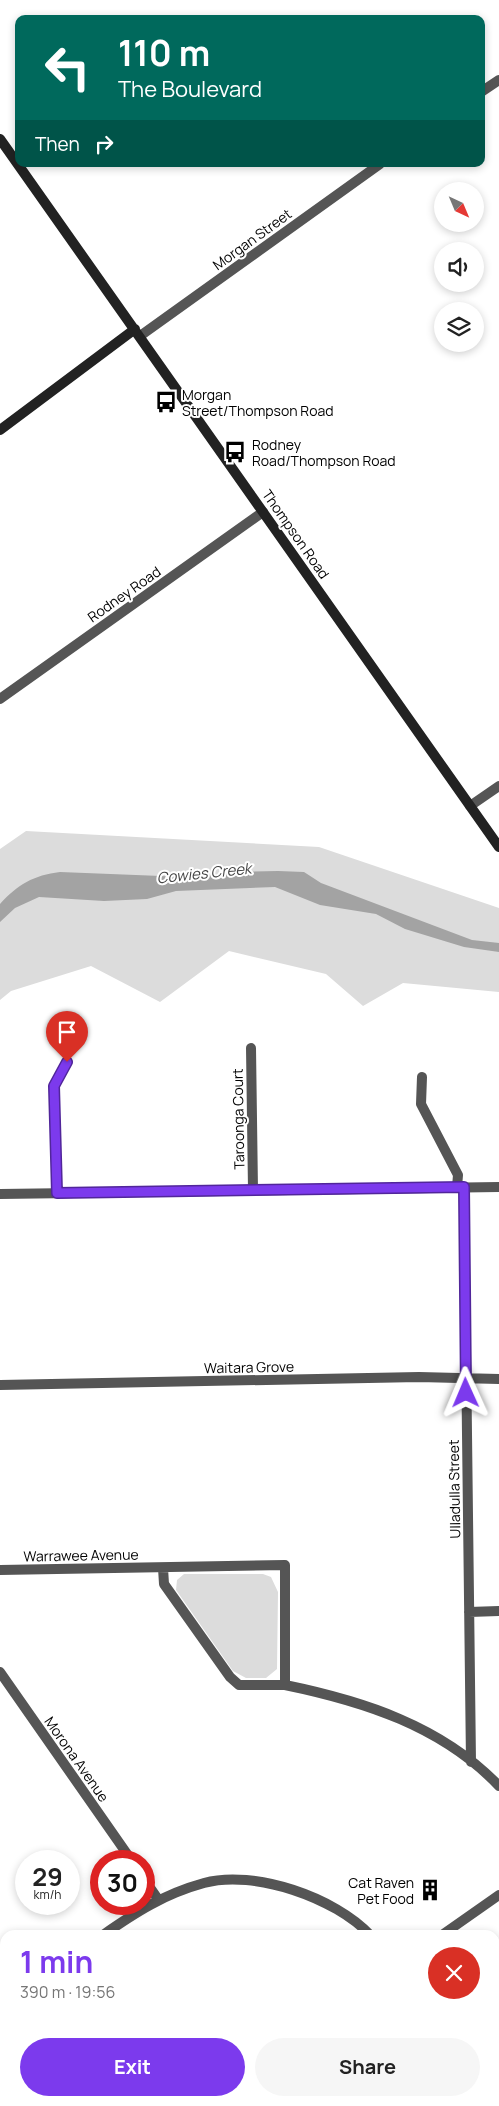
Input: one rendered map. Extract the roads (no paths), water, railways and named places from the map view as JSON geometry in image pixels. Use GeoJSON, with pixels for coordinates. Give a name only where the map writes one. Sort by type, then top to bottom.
{"type":"FeatureCollection","features":[{"type":"Feature","properties":{"kind":"main road","name":"Thompson Road"},"geometry":{"type":"LineString","coordinates":[[0,139],[15,160]]}},
{"type":"Feature","properties":{"kind":"main road","name":"Thompson Road"},"geometry":{"type":"LineString","coordinates":[[20,167],[499,847]]}},
{"type":"Feature","properties":{"kind":"main road","name":"Morgan Street"},"geometry":{"type":"LineString","coordinates":[[0,430],[137,332]]}},
{"type":"Feature","properties":{"kind":"street"},"geometry":{"type":"LineString","coordinates":[[485,89],[499,80]]}},
{"type":"Feature","properties":{"kind":"street","name":"Morgan Street"},"geometry":{"type":"LineString","coordinates":[[137,332],[376,167]]}},
{"type":"Feature","properties":{"kind":"street","name":"Rodney Road"},"geometry":{"type":"LineString","coordinates":[[0,699],[263,512]]}},
{"type":"Feature","properties":{"kind":"street"},"geometry":{"type":"LineString","coordinates":[[470,806],[499,786]]}},
{"type":"Feature","properties":{"kind":"street","name":"Taroonga Court"},"geometry":{"type":"LineString","coordinates":[[251,1048],[252,1190]]}},
{"type":"Feature","properties":{"kind":"street"},"geometry":{"type":"LineString","coordinates":[[57,1193],[54,1086],[67,1062]]}},
{"type":"Feature","properties":{"kind":"street","name":"Ulladulla Street"},"geometry":{"type":"LineString","coordinates":[[422,1077],[422,1104],[458,1175],[460,1187],[466,1378],[471,1762]]}},
{"type":"Feature","properties":{"kind":"street"},"geometry":{"type":"LineString","coordinates":[[0,1194],[499,1187]]}},
{"type":"Feature","properties":{"kind":"street","name":"Waitara Grove"},"geometry":{"type":"LineString","coordinates":[[0,1385],[499,1379]]}},
{"type":"Feature","properties":{"kind":"street","name":"Warrawee Avenue"},"geometry":{"type":"LineString","coordinates":[[0,1570],[163,1568],[286,1563],[285,1685]]}},
{"type":"Feature","properties":{"kind":"street"},"geometry":{"type":"LineString","coordinates":[[163,1568],[164,1584],[230,1677],[239,1685],[285,1685],[336,1696],[392,1715],[447,1742],[499,1786]]}},
{"type":"Feature","properties":{"kind":"street"},"geometry":{"type":"LineString","coordinates":[[469,1612],[499,1611]]}},
{"type":"Feature","properties":{"kind":"street","name":"Morona Avenue"},"geometry":{"type":"LineString","coordinates":[[0,1672],[124,1850]]}},
{"type":"Feature","properties":{"kind":"street"},"geometry":{"type":"LineString","coordinates":[[110,1930],[158,1899],[206,1882],[240,1880],[273,1884],[303,1893],[338,1908],[364,1930]]}},
{"type":"Feature","properties":{"kind":"street"},"geometry":{"type":"LineString","coordinates":[[155,1895],[158,1899]]}},
{"type":"Feature","properties":{"kind":"street"},"geometry":{"type":"LineString","coordinates":[[449,1930],[499,1895]]}},
{"type":"Feature","properties":{"kind":"place","name":"Morgan Street/Thompson Road"},"geometry":{"type":"Point","coordinates":[166,402]}},
{"type":"Feature","properties":{"kind":"place","name":"Rodney Road/Thompson Road"},"geometry":{"type":"Point","coordinates":[235,452]}},
{"type":"Feature","properties":{"kind":"place","name":"Cat Raven Pet Food"},"geometry":{"type":"Point","coordinates":[430,1890]}},
{"type":"Feature","properties":{"kind":"water label","name":"Cowies Creek"},"geometry":{"type":"Point","coordinates":[204,873]}}]}
